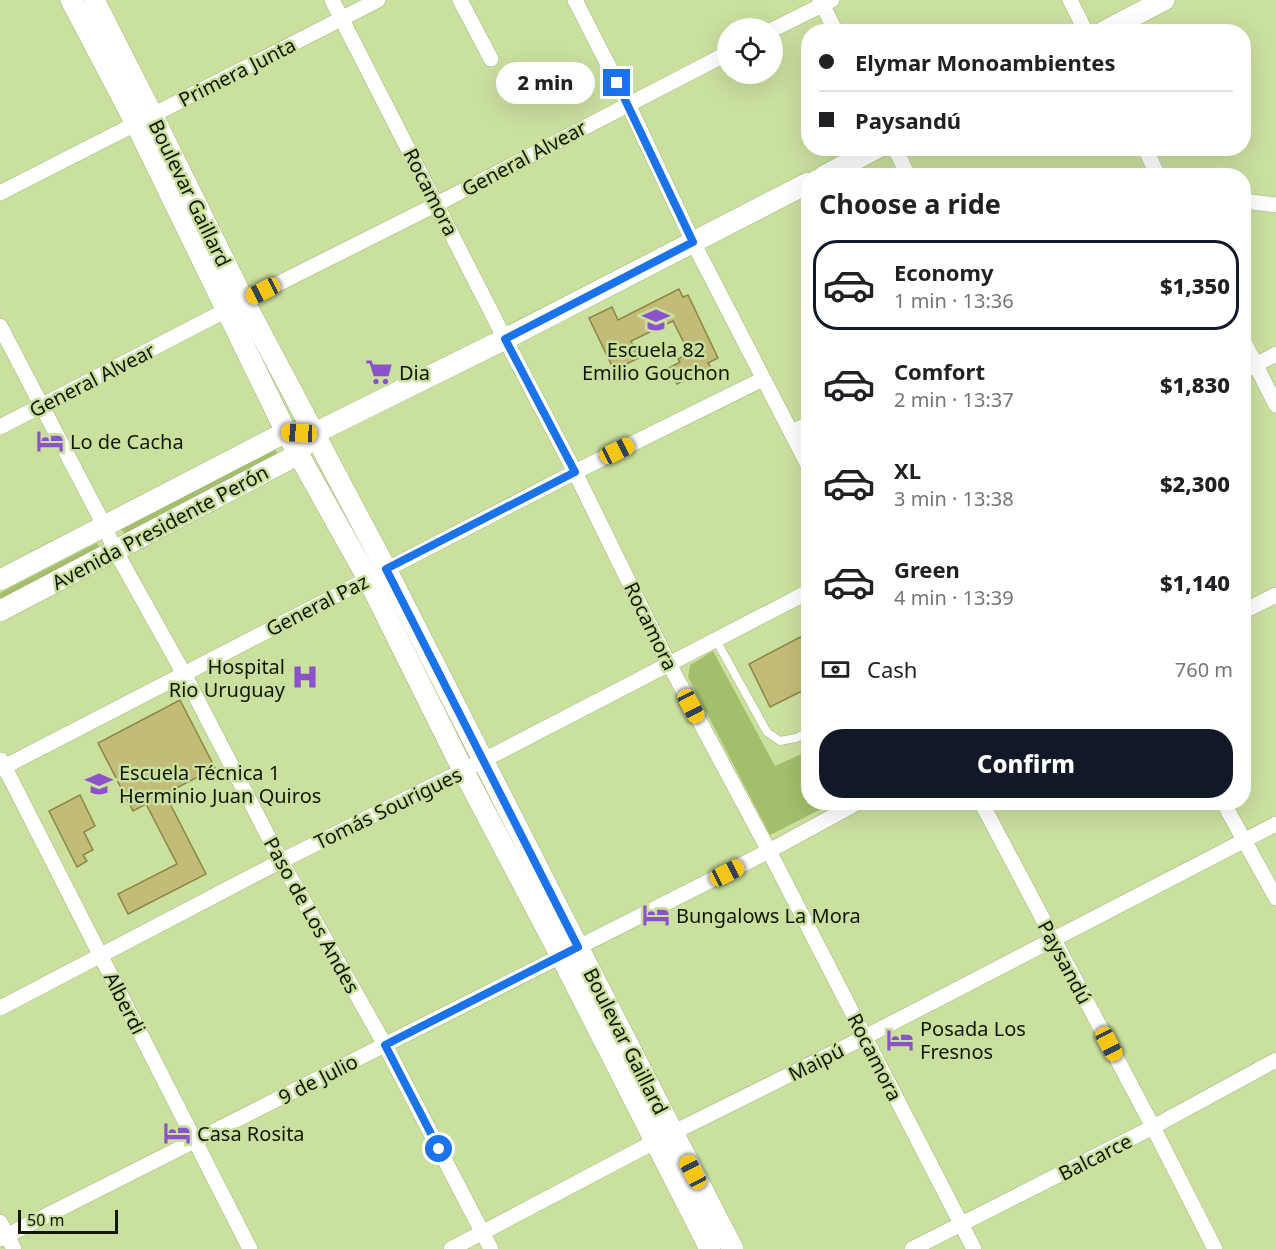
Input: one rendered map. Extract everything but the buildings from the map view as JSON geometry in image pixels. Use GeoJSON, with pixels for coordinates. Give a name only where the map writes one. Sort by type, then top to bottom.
{"type":"FeatureCollection","features":[{"type":"Feature","properties":{"kind":"street","name":"Boulevar Gaillard"},"geometry":{"type":"LineString","coordinates":[[71,0],[144,119]]}},
{"type":"Feature","properties":{"kind":"street","name":"Boulevar Gaillard"},"geometry":{"type":"LineString","coordinates":[[94,0],[144,119],[235,306],[297,455],[377,574],[484,760],[569,952]]}},
{"type":"Feature","properties":{"kind":"street","name":"Rocamora"},"geometry":{"type":"LineString","coordinates":[[332,0],[575,472],[669,664],[769,851],[974,1249]]}},
{"type":"Feature","properties":{"kind":"street","name":"Primera Junta"},"geometry":{"type":"LineString","coordinates":[[0,193],[378,0]]}},
{"type":"Feature","properties":{"kind":"street"},"geometry":{"type":"LineString","coordinates":[[460,0],[491,59]]}},
{"type":"Feature","properties":{"kind":"street"},"geometry":{"type":"LineString","coordinates":[[575,0],[628,104],[693,242],[801,451]]}},
{"type":"Feature","properties":{"kind":"street"},"geometry":{"type":"LineString","coordinates":[[1070,0],[1082,24]]}},
{"type":"Feature","properties":{"kind":"street"},"geometry":{"type":"LineString","coordinates":[[1118,24],[1164,0]]}},
{"type":"Feature","properties":{"kind":"street"},"geometry":{"type":"LineString","coordinates":[[783,24],[825,2],[833,24]]}},
{"type":"Feature","properties":{"kind":"street","name":"General Alvear"},"geometry":{"type":"LineString","coordinates":[[0,427],[438,204],[717,59]]}},
{"type":"Feature","properties":{"kind":"street"},"geometry":{"type":"LineString","coordinates":[[839,168],[862,156]]}},
{"type":"Feature","properties":{"kind":"street","name":"Avenida Presidente Perón"},"geometry":{"type":"LineString","coordinates":[[0,611],[297,455],[313,434],[505,339],[801,187]]}},
{"type":"Feature","properties":{"kind":"street"},"geometry":{"type":"LineString","coordinates":[[1251,202],[1276,205]]}},
{"type":"Feature","properties":{"kind":"street","name":"Boulevar Gaillard"},"geometry":{"type":"LineString","coordinates":[[235,306],[313,434],[463,770],[569,952],[665,1137],[733,1249]]}},
{"type":"Feature","properties":{"kind":"street","name":"Paso de Los Andes"},"geometry":{"type":"LineString","coordinates":[[0,326],[115,550],[184,674],[281,861],[385,1045],[490,1249]]}},
{"type":"Feature","properties":{"kind":"street"},"geometry":{"type":"LineString","coordinates":[[1251,367],[1276,354]]}},
{"type":"Feature","properties":{"kind":"street"},"geometry":{"type":"LineString","coordinates":[[1251,371],[1276,405]]}},
{"type":"Feature","properties":{"kind":"street","name":"General Paz"},"geometry":{"type":"LineString","coordinates":[[2,764],[184,674],[575,472],[763,379]]}},
{"type":"Feature","properties":{"kind":"street"},"geometry":{"type":"LineString","coordinates":[[792,432],[801,428]]}},
{"type":"Feature","properties":{"kind":"street"},"geometry":{"type":"LineString","coordinates":[[286,432],[313,434]]}},
{"type":"Feature","properties":{"kind":"street","name":"Avenida Presidente Perón"},"geometry":{"type":"LineString","coordinates":[[0,580],[286,432]]}},
{"type":"Feature","properties":{"kind":"street"},"geometry":{"type":"LineString","coordinates":[[1251,608],[1276,595]]}},
{"type":"Feature","properties":{"kind":"street","name":"Tomás Sourigues"},"geometry":{"type":"LineString","coordinates":[[0,1008],[281,861],[484,760],[801,596]]}},
{"type":"Feature","properties":{"kind":"street","name":"Alberdi"},"geometry":{"type":"LineString","coordinates":[[2,764],[250,1249]]}},
{"type":"Feature","properties":{"kind":"street","name":"9 de Julio"},"geometry":{"type":"LineString","coordinates":[[5,1236],[769,851],[844,810]]}},
{"type":"Feature","properties":{"kind":"street","name":"Paysandú"},"geometry":{"type":"LineString","coordinates":[[985,810],[1215,1249]]}},
{"type":"Feature","properties":{"kind":"street"},"geometry":{"type":"LineString","coordinates":[[1227,810],[1276,898]]}},
{"type":"Feature","properties":{"kind":"street","name":"Maipú"},"geometry":{"type":"LineString","coordinates":[[451,1249],[1276,824]]}},
{"type":"Feature","properties":{"kind":"street","name":"Balcarce"},"geometry":{"type":"LineString","coordinates":[[912,1249],[1153,1128],[1276,1060]]}},
{"type":"Feature","properties":{"kind":"street","name":"Boulevar Gaillard"},"geometry":{"type":"LineString","coordinates":[[665,1137],[710,1249]]}},
{"type":"Feature","properties":{"kind":"lane"},"geometry":{"type":"LineString","coordinates":[[716,640],[767,732],[780,741],[801,736]]}},
{"type":"Feature","properties":{"kind":"green space"},"geometry":{"type":"Polygon","coordinates":[[[275,449],[278,456],[125,535],[121,528],[275,449]]]}},
{"type":"Feature","properties":{"kind":"green space"},"geometry":{"type":"Polygon","coordinates":[[[97,543],[101,550],[0,602],[0,593],[97,543]]]}},
{"type":"Feature","properties":{"kind":"green space"},"geometry":{"type":"Polygon","coordinates":[[[713,651],[775,766],[801,754],[801,810],[819,810],[770,835],[688,677],[690,665],[713,651]]]}},
{"type":"Feature","properties":{"kind":"place","name":"Escuela 82 Emilio Gouchon"},"geometry":{"type":"Point","coordinates":[656,320]}},
{"type":"Feature","properties":{"kind":"place","name":"Dia"},"geometry":{"type":"Point","coordinates":[379,372]}},
{"type":"Feature","properties":{"kind":"place","name":"Lo de Cacha"},"geometry":{"type":"Point","coordinates":[50,441]}},
{"type":"Feature","properties":{"kind":"place","name":"Hospital Rio Uruguay"},"geometry":{"type":"Point","coordinates":[305,677]}},
{"type":"Feature","properties":{"kind":"place","name":"Escuela Técnica 1 Herminio Juan Quiros"},"geometry":{"type":"Point","coordinates":[99,784]}},
{"type":"Feature","properties":{"kind":"place","name":"Bungalows La Mora"},"geometry":{"type":"Point","coordinates":[656,915]}},
{"type":"Feature","properties":{"kind":"place","name":"Posada Los Fresnos"},"geometry":{"type":"Point","coordinates":[900,1040]}},
{"type":"Feature","properties":{"kind":"place","name":"Casa Rosita"},"geometry":{"type":"Point","coordinates":[177,1133]}},
{"type":"Feature","properties":{"kind":"route"},"geometry":{"type":"LineString","coordinates":[[439,1149],[385,1045],[578,947],[386,569],[575,472],[505,339],[693,242],[617,83]]}}]}
